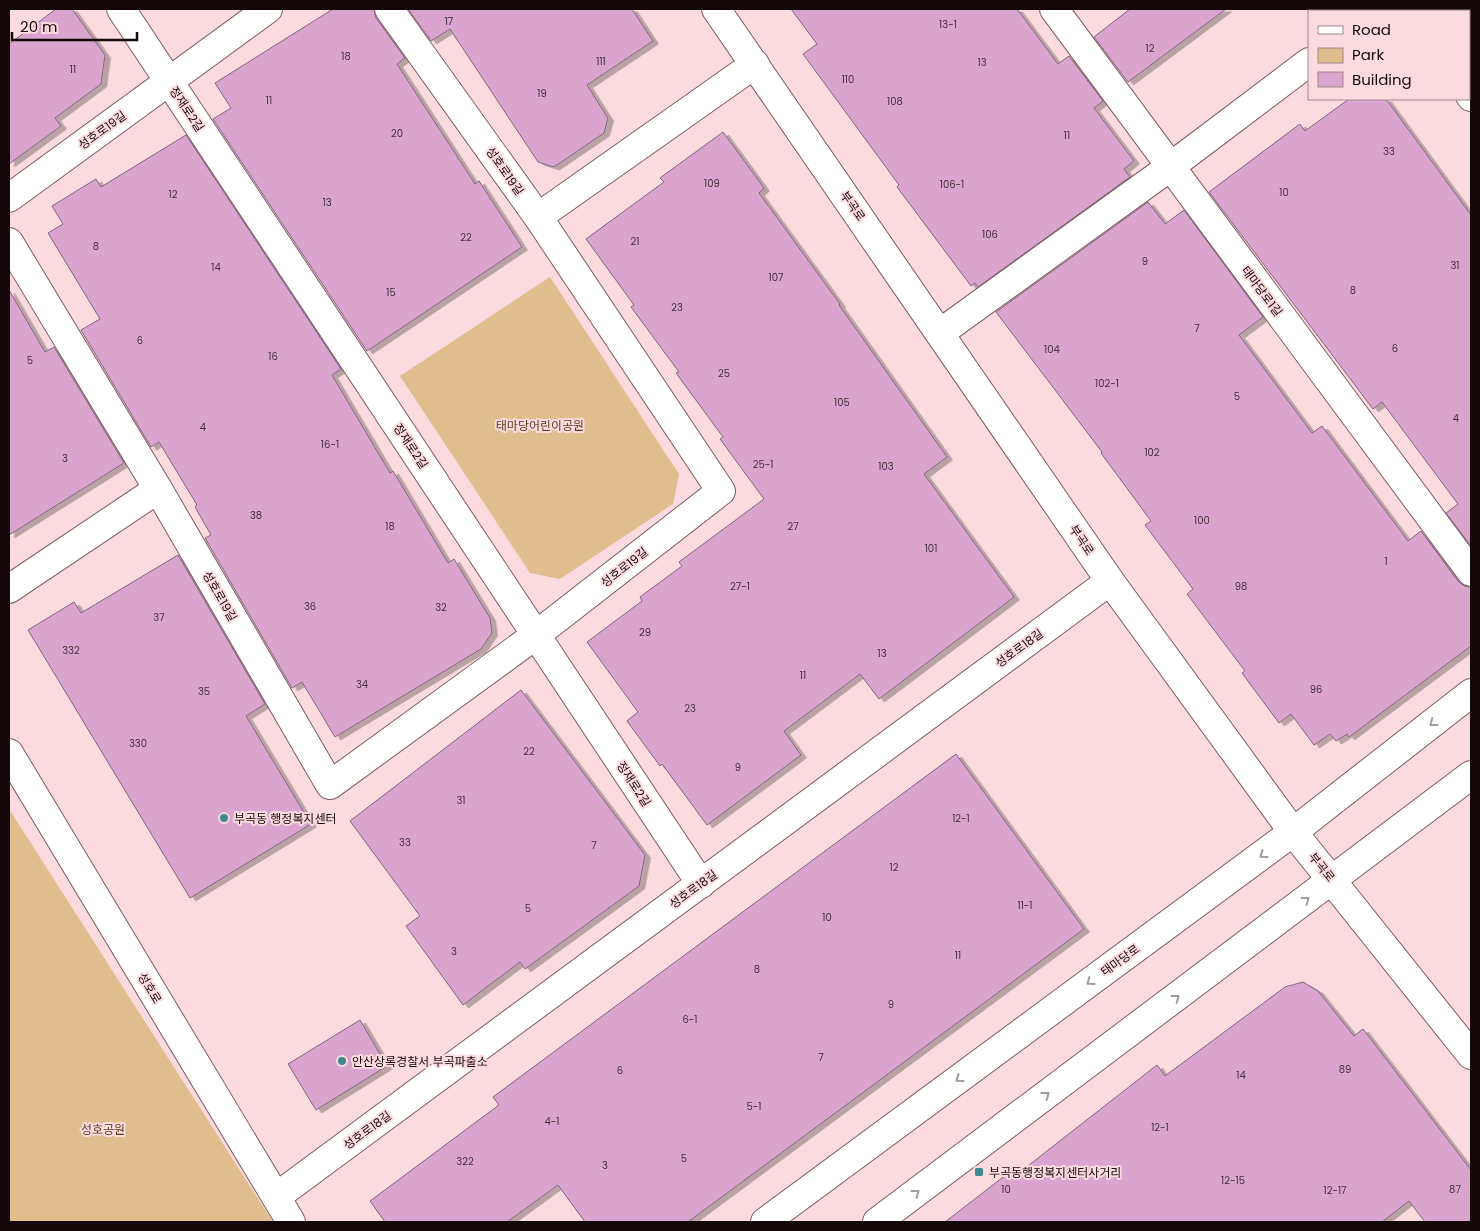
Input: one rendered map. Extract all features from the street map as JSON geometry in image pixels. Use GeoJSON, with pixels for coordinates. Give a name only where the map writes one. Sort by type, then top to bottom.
{"type":"FeatureCollection","features":[{"type":"Feature","properties":{"kind":"street","name":"정재로2길"},"geometry":{"type":"LineString","coordinates":[[121,9],[700,884]]}},
{"type":"Feature","properties":{"kind":"street","name":"성호로19길"},"geometry":{"type":"LineString","coordinates":[[9,198],[268,9]]}},
{"type":"Feature","properties":{"kind":"street","name":"성호로19길"},"geometry":{"type":"LineString","coordinates":[[9,242],[158,489],[330,785],[536,635],[721,491],[538,217],[389,9]]}},
{"type":"Feature","properties":{"kind":"street","name":"부곡로"},"geometry":{"type":"LineString","coordinates":[[716,9],[1110,581],[1294,832],[1471,1055]]}},
{"type":"Feature","properties":{"kind":"street","name":"태마당로1길"},"geometry":{"type":"LineString","coordinates":[[1054,9],[1471,572]]}},
{"type":"Feature","properties":{"kind":"street"},"geometry":{"type":"LineString","coordinates":[[940,333],[1170,167],[1308,63]]}},
{"type":"Feature","properties":{"kind":"street"},"geometry":{"type":"LineString","coordinates":[[538,217],[755,64]]}},
{"type":"Feature","properties":{"kind":"street"},"geometry":{"type":"LineString","coordinates":[[9,589],[158,489]]}},
{"type":"Feature","properties":{"kind":"street","name":"성호로18길"},"geometry":{"type":"LineString","coordinates":[[276,1197],[1110,581]]}},
{"type":"Feature","properties":{"kind":"street","name":"태마당로"},"geometry":{"type":"LineString","coordinates":[[765,1222],[1294,832],[1471,693]]}},
{"type":"Feature","properties":{"kind":"street","name":"성호로"},"geometry":{"type":"LineString","coordinates":[[9,753],[291,1222]]}},
{"type":"Feature","properties":{"kind":"street"},"geometry":{"type":"LineString","coordinates":[[878,1222],[1471,775]]}},
{"type":"Feature","properties":{"kind":"green space","name":"태마당어린이공원"},"geometry":{"type":"Polygon","coordinates":[[[550,277],[679,474],[673,504],[560,579],[530,573],[400,376],[550,277]]]}},
{"type":"Feature","properties":{"kind":"green space","name":"성호공원"},"geometry":{"type":"Polygon","coordinates":[[[9,809],[273,1222],[9,1222],[9,809]]]}},
{"type":"Feature","properties":{"kind":"building"},"geometry":{"type":"Polygon","coordinates":[[[56,9],[72,9],[105,55],[101,84],[55,118],[61,126],[9,164],[9,44],[56,9]]]}},
{"type":"Feature","properties":{"kind":"building"},"geometry":{"type":"Polygon","coordinates":[[[333,9],[374,9],[376,18],[405,58],[397,64],[475,184],[479,181],[522,247],[367,351],[213,119],[231,108],[215,83],[333,9]]]}},
{"type":"Feature","properties":{"kind":"building"},"geometry":{"type":"Polygon","coordinates":[[[408,9],[632,9],[653,41],[587,85],[608,118],[604,133],[554,167],[538,162],[450,29],[431,41],[408,9]]]}},
{"type":"Feature","properties":{"kind":"building"},"geometry":{"type":"Polygon","coordinates":[[[791,9],[1017,9],[1058,64],[1069,56],[1103,101],[1094,108],[1134,161],[1124,169],[1130,177],[978,287],[975,283],[971,286],[897,187],[899,185],[803,54],[817,44],[791,9]]]}},
{"type":"Feature","properties":{"kind":"building"},"geometry":{"type":"Polygon","coordinates":[[[1130,9],[1226,9],[1128,82],[1094,37],[1130,9]]]}},
{"type":"Feature","properties":{"kind":"building"},"geometry":{"type":"Polygon","coordinates":[[[1348,100],[1387,100],[1471,215],[1471,546],[1446,513],[1458,504],[1382,402],[1373,409],[1209,192],[1300,124],[1305,131],[1348,100]]]}},
{"type":"Feature","properties":{"kind":"building"},"geometry":{"type":"Polygon","coordinates":[[[723,132],[764,188],[759,193],[840,304],[947,457],[924,474],[1014,597],[879,699],[860,674],[784,731],[801,755],[707,825],[662,764],[660,766],[627,721],[638,712],[587,642],[642,601],[640,597],[682,566],[679,562],[764,499],[720,439],[723,437],[676,373],[679,372],[631,307],[634,305],[586,239],[664,182],[660,178],[723,132]]]}},
{"type":"Feature","properties":{"kind":"building"},"geometry":{"type":"Polygon","coordinates":[[[186,135],[341,369],[332,375],[390,473],[393,471],[448,563],[454,559],[490,618],[492,633],[481,649],[335,737],[302,682],[292,688],[205,538],[211,535],[195,507],[197,505],[159,442],[151,447],[81,330],[100,319],[48,233],[63,224],[52,206],[96,179],[101,187],[186,135]]]}},
{"type":"Feature","properties":{"kind":"building"},"geometry":{"type":"Polygon","coordinates":[[[1148,202],[1165,224],[1184,210],[1263,317],[1239,335],[1312,433],[1322,426],[1408,541],[1421,531],[1458,581],[1464,586],[1471,587],[1471,646],[1349,737],[1347,734],[1336,741],[1330,734],[1314,745],[1291,714],[1279,723],[1242,673],[1245,671],[1187,594],[1193,589],[1145,525],[1151,521],[1102,452],[996,312],[1148,202]]]}},
{"type":"Feature","properties":{"kind":"building"},"geometry":{"type":"Polygon","coordinates":[[[9,290],[45,352],[54,347],[124,463],[9,535],[9,290]]]}},
{"type":"Feature","properties":{"kind":"building"},"geometry":{"type":"Polygon","coordinates":[[[178,555],[265,704],[246,716],[311,824],[190,898],[28,630],[74,602],[81,613],[178,555]]]}},
{"type":"Feature","properties":{"kind":"building"},"geometry":{"type":"Polygon","coordinates":[[[521,690],[645,855],[639,886],[525,969],[520,962],[463,1005],[406,926],[420,916],[350,821],[521,690]]]}},
{"type":"Feature","properties":{"kind":"building"},"geometry":{"type":"Polygon","coordinates":[[[956,754],[1084,929],[688,1222],[585,1222],[558,1185],[507,1222],[385,1222],[370,1201],[499,1105],[493,1097],[956,754]]]}},
{"type":"Feature","properties":{"kind":"building"},"geometry":{"type":"Polygon","coordinates":[[[1303,982],[1318,991],[1354,1036],[1363,1029],[1471,1170],[1471,1222],[1425,1222],[1409,1201],[1382,1222],[945,1222],[1011,1171],[1015,1176],[1157,1065],[1165,1076],[1285,987],[1303,982]]]}},
{"type":"Feature","properties":{"kind":"building"},"geometry":{"type":"Polygon","coordinates":[[[360,1020],[387,1066],[316,1110],[288,1064],[360,1020]]]}},
{"type":"Feature","properties":{"kind":"place","name":"부곡동 행정복지센터"},"geometry":{"type":"Point","coordinates":[224,818]}},
{"type":"Feature","properties":{"kind":"place","name":"안산상록경찰서 부곡파출소"},"geometry":{"type":"Point","coordinates":[342,1061]}},
{"type":"Feature","properties":{"kind":"place","name":"부곡동행정복지센터사거리"},"geometry":{"type":"Point","coordinates":[979,1172]}}]}
